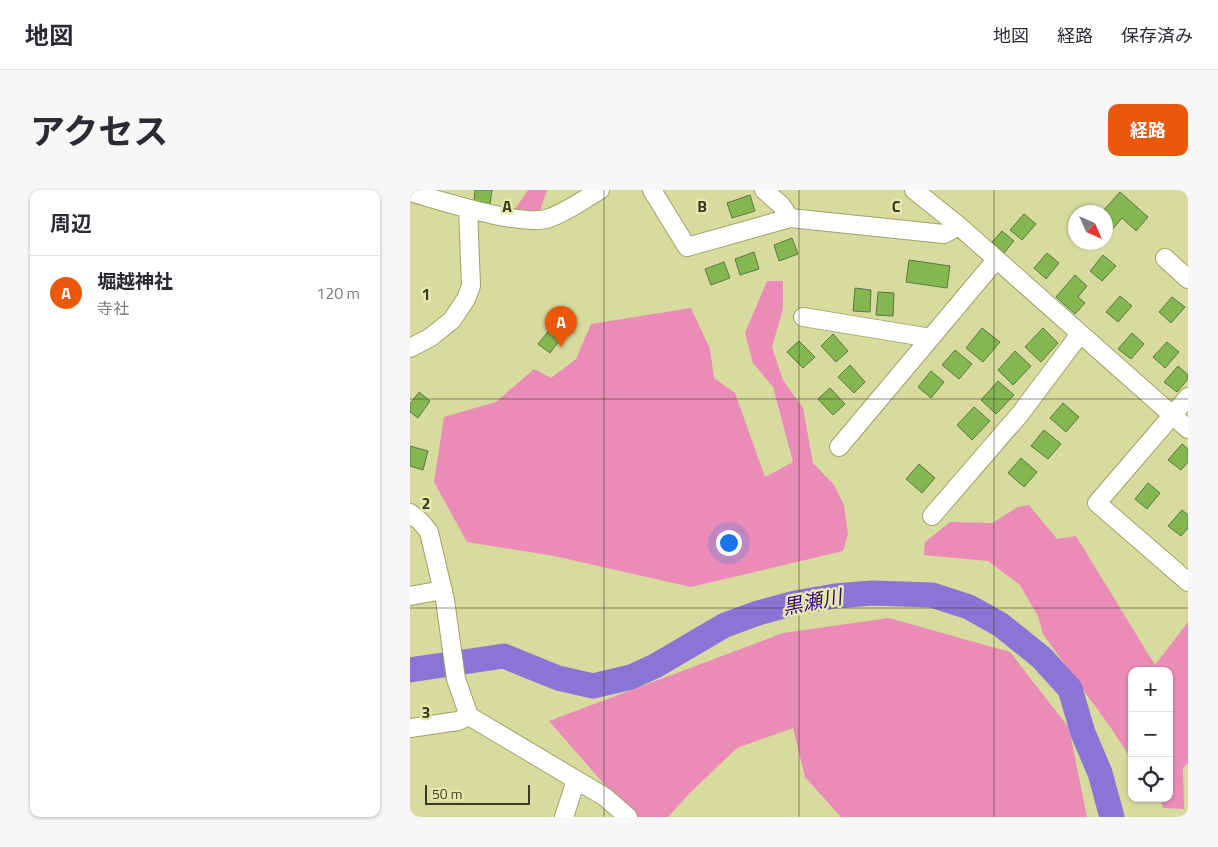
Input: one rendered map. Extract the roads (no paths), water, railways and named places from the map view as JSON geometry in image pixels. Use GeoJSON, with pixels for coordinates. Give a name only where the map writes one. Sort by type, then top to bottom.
{"type":"FeatureCollection","features":[{"type":"Feature","properties":{"kind":"street"},"geometry":{"type":"LineString","coordinates":[[410,192],[468,209],[523,219],[548,219],[600,190]]}},
{"type":"Feature","properties":{"kind":"street"},"geometry":{"type":"LineString","coordinates":[[652,190],[687,247],[790,218],[944,234],[959,226]]}},
{"type":"Feature","properties":{"kind":"street"},"geometry":{"type":"LineString","coordinates":[[764,190],[782,205],[790,218]]}},
{"type":"Feature","properties":{"kind":"street"},"geometry":{"type":"LineString","coordinates":[[914,190],[959,226],[1188,429]]}},
{"type":"Feature","properties":{"kind":"street"},"geometry":{"type":"LineString","coordinates":[[410,348],[431,337],[452,320],[466,299],[471,286],[468,209]]}},
{"type":"Feature","properties":{"kind":"street"},"geometry":{"type":"LineString","coordinates":[[1165,258],[1188,279]]}},
{"type":"Feature","properties":{"kind":"street"},"geometry":{"type":"LineString","coordinates":[[839,447],[996,260]]}},
{"type":"Feature","properties":{"kind":"street"},"geometry":{"type":"LineString","coordinates":[[802,317],[925,337],[930,340]]}},
{"type":"Feature","properties":{"kind":"street"},"geometry":{"type":"LineString","coordinates":[[932,516],[1020,414],[1080,334]]}},
{"type":"Feature","properties":{"kind":"street"},"geometry":{"type":"LineString","coordinates":[[1188,397],[1097,503],[1188,582]]}},
{"type":"Feature","properties":{"kind":"street"},"geometry":{"type":"LineString","coordinates":[[410,513],[429,532],[444,595],[456,679],[467,711],[605,797],[628,817]]}},
{"type":"Feature","properties":{"kind":"street"},"geometry":{"type":"LineString","coordinates":[[410,596],[444,595]]}},
{"type":"Feature","properties":{"kind":"street"},"geometry":{"type":"LineString","coordinates":[[410,728],[458,721],[467,711]]}},
{"type":"Feature","properties":{"kind":"street"},"geometry":{"type":"LineString","coordinates":[[564,817],[576,780]]}},
{"type":"Feature","properties":{"kind":"waterway","name":"黒瀬川"},"geometry":{"type":"LineString","coordinates":[[410,670],[504,656],[558,678],[593,686],[631,677],[655,666],[725,625],[758,613],[795,603],[835,596],[872,593],[932,595],[969,607],[1001,625],[1042,658],[1070,689],[1083,733],[1100,773],[1112,817]]}},
{"type":"Feature","properties":{"kind":"place","name":"堀越神社"},"geometry":{"type":"Point","coordinates":[561,347]}}]}
